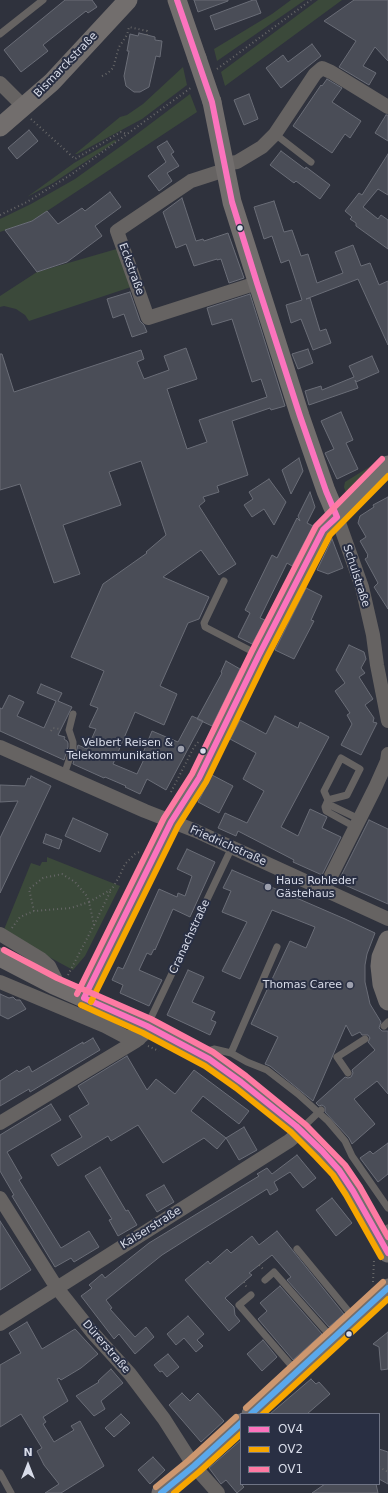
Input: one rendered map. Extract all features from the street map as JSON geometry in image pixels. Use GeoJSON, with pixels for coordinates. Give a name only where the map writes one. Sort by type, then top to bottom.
{"type":"FeatureCollection","features":[{"type":"Feature","properties":{"kind":"main road","name":"Bismarckstraße"},"geometry":{"type":"LineString","coordinates":[[0,127],[26,112],[128,0]]}},
{"type":"Feature","properties":{"kind":"main road","name":"Schulstraße"},"geometry":{"type":"LineString","coordinates":[[177,0],[212,102],[232,202],[257,283],[300,416],[326,492],[337,517]]}},
{"type":"Feature","properties":{"kind":"main road"},"geometry":{"type":"LineString","coordinates":[[84,998],[171,822],[199,778],[323,530],[388,465]]}},
{"type":"Feature","properties":{"kind":"main road"},"geometry":{"type":"LineString","coordinates":[[388,940],[381,957],[380,966],[382,984],[388,1001]]}},
{"type":"Feature","properties":{"kind":"main road"},"geometry":{"type":"LineString","coordinates":[[0,956],[36,976],[64,981],[84,998],[145,1034],[198,1053],[241,1082],[301,1131],[339,1170],[383,1232],[380,1254]]}},
{"type":"Feature","properties":{"kind":"main road"},"geometry":{"type":"LineString","coordinates":[[252,1413],[355,1320],[380,1286]]}},
{"type":"Feature","properties":{"kind":"main road"},"geometry":{"type":"LineString","coordinates":[[161,1493],[194,1466],[240,1424]]}},
{"type":"Feature","properties":{"kind":"street"},"geometry":{"type":"LineString","coordinates":[[224,167],[237,162],[262,147],[275,134],[315,74],[322,68],[388,107]]}},
{"type":"Feature","properties":{"kind":"street"},"geometry":{"type":"LineString","coordinates":[[0,83],[26,112]]}},
{"type":"Feature","properties":{"kind":"street","name":"Eckstraße"},"geometry":{"type":"LineString","coordinates":[[224,167],[192,181],[152,206],[117,231],[148,318],[257,283]]}},
{"type":"Feature","properties":{"kind":"street","name":"Schulstraße"},"geometry":{"type":"LineString","coordinates":[[337,517],[362,587],[384,684],[388,721]]}},
{"type":"Feature","properties":{"kind":"street","name":"Friedrichstraße"},"geometry":{"type":"LineString","coordinates":[[0,748],[232,847],[388,919]]}},
{"type":"Feature","properties":{"kind":"street"},"geometry":{"type":"LineString","coordinates":[[324,890],[387,761],[388,754]]}},
{"type":"Feature","properties":{"kind":"street"},"geometry":{"type":"LineString","coordinates":[[2,935],[41,959],[64,981]]}},
{"type":"Feature","properties":{"kind":"street"},"geometry":{"type":"LineString","coordinates":[[3,984],[29,981],[36,976]]}},
{"type":"Feature","properties":{"kind":"street"},"geometry":{"type":"LineString","coordinates":[[3,984],[105,1026],[124,1036],[145,1034]]}},
{"type":"Feature","properties":{"kind":"street"},"geometry":{"type":"LineString","coordinates":[[0,1123],[145,1034]]}},
{"type":"Feature","properties":{"kind":"street","name":"Kaiserstraße"},"geometry":{"type":"LineString","coordinates":[[0,1324],[289,1141],[301,1131]]}},
{"type":"Feature","properties":{"kind":"street","name":"Dürerstraße"},"geometry":{"type":"LineString","coordinates":[[0,1198],[57,1288],[92,1332],[130,1374],[164,1419],[194,1466],[218,1493]]}},
{"type":"Feature","properties":{"kind":"lane"},"geometry":{"type":"LineString","coordinates":[[0,34],[43,0]]}},
{"type":"Feature","properties":{"kind":"lane"},"geometry":{"type":"LineString","coordinates":[[275,134],[311,162]]}},
{"type":"Feature","properties":{"kind":"lane"},"geometry":{"type":"LineString","coordinates":[[224,581],[204,623],[205,627],[260,655]]}},
{"type":"Feature","properties":{"kind":"lane"},"geometry":{"type":"LineString","coordinates":[[64,775],[73,748],[73,742],[68,730],[73,714]]}},
{"type":"Feature","properties":{"kind":"lane"},"geometry":{"type":"LineString","coordinates":[[326,803],[347,795],[360,769],[341,758],[324,791],[326,811],[357,823]]}},
{"type":"Feature","properties":{"kind":"lane","name":"Cranachstraße"},"geometry":{"type":"LineString","coordinates":[[145,1034],[232,847]]}},
{"type":"Feature","properties":{"kind":"lane"},"geometry":{"type":"LineString","coordinates":[[232,1053],[277,946]]}},
{"type":"Feature","properties":{"kind":"lane"},"geometry":{"type":"LineString","coordinates":[[348,1073],[338,1057],[365,1039]]}},
{"type":"Feature","properties":{"kind":"lane"},"geometry":{"type":"LineString","coordinates":[[198,1053],[214,1049],[232,1053],[247,1062],[267,1070],[320,1111],[345,1141],[352,1156],[388,1208]]}},
{"type":"Feature","properties":{"kind":"lane"},"geometry":{"type":"LineString","coordinates":[[301,1131],[320,1111]]}},
{"type":"Feature","properties":{"kind":"lane"},"geometry":{"type":"LineString","coordinates":[[297,1249],[355,1320]]}},
{"type":"Feature","properties":{"kind":"lane"},"geometry":{"type":"LineString","coordinates":[[265,1280],[274,1272],[333,1340]]}},
{"type":"Feature","properties":{"kind":"lane"},"geometry":{"type":"LineString","coordinates":[[251,1295],[239,1305],[297,1372]]}},
{"type":"Feature","properties":{"kind":"lane"},"geometry":{"type":"LineString","coordinates":[[0,1473],[11,1493]]}},
{"type":"Feature","properties":{"kind":"path"},"geometry":{"type":"LineString","coordinates":[[214,70],[311,0]]}},
{"type":"Feature","properties":{"kind":"path"},"geometry":{"type":"LineString","coordinates":[[102,76],[108,74],[113,68],[118,47],[127,35],[129,27],[147,30],[147,35]]}},
{"type":"Feature","properties":{"kind":"path"},"geometry":{"type":"LineString","coordinates":[[0,215],[50,189],[195,85]]}},
{"type":"Feature","properties":{"kind":"path"},"geometry":{"type":"LineString","coordinates":[[26,112],[75,159],[121,132],[127,134]]}},
{"type":"Feature","properties":{"kind":"path"},"geometry":{"type":"LineString","coordinates":[[170,795],[194,746],[203,736]]}},
{"type":"Feature","properties":{"kind":"path"},"geometry":{"type":"LineString","coordinates":[[64,981],[125,864],[135,854],[144,850]]}},
{"type":"Feature","properties":{"kind":"path"},"geometry":{"type":"LineString","coordinates":[[125,864],[129,866]]}},
{"type":"Feature","properties":{"kind":"path"},"geometry":{"type":"LineString","coordinates":[[34,911],[29,889],[43,878],[62,874],[75,882],[86,895],[94,925]]}},
{"type":"Feature","properties":{"kind":"path"},"geometry":{"type":"LineString","coordinates":[[2,935],[20,917],[34,911],[71,908],[89,902],[112,889]]}},
{"type":"Feature","properties":{"kind":"path"},"geometry":{"type":"LineString","coordinates":[[145,1034],[164,1053]]}},
{"type":"Feature","properties":{"kind":"path"},"geometry":{"type":"LineString","coordinates":[[380,1254],[375,1262],[380,1286]]}},
{"type":"Feature","properties":{"kind":"green space"},"geometry":{"type":"Polygon","coordinates":[[[291,0],[305,0],[217,61],[214,49],[272,14],[291,0]]]}},
{"type":"Feature","properties":{"kind":"green space"},"geometry":{"type":"Polygon","coordinates":[[[318,0],[342,0],[225,86],[221,72],[318,0]]]}},
{"type":"Feature","properties":{"kind":"green space"},"geometry":{"type":"Polygon","coordinates":[[[183,67],[187,85],[142,119],[75,154],[120,117],[127,115],[143,104],[183,67]]]}},
{"type":"Feature","properties":{"kind":"green space"},"geometry":{"type":"Polygon","coordinates":[[[190,94],[197,112],[32,221],[0,232],[0,219],[31,204],[75,179],[190,94]]]}},
{"type":"Feature","properties":{"kind":"green space"},"geometry":{"type":"Polygon","coordinates":[[[114,140],[117,141],[53,183],[27,197],[74,163],[114,140]]]}},
{"type":"Feature","properties":{"kind":"green space"},"geometry":{"type":"Polygon","coordinates":[[[120,248],[131,287],[29,321],[25,315],[16,309],[4,306],[0,307],[0,296],[37,272],[120,248]]]}},
{"type":"Feature","properties":{"kind":"green space"},"geometry":{"type":"Polygon","coordinates":[[[382,459],[346,493],[344,487],[345,482],[382,459]]]}},
{"type":"Feature","properties":{"kind":"green space"},"geometry":{"type":"Polygon","coordinates":[[[47,857],[120,886],[85,956],[73,970],[3,932],[31,863],[40,866],[42,862],[47,862],[47,857]]]}},
{"type":"Feature","properties":{"kind":"building"},"geometry":{"type":"Polygon","coordinates":[[[65,0],[92,0],[97,7],[88,13],[86,11],[43,45],[48,51],[21,72],[4,50],[65,0]]]}},
{"type":"Feature","properties":{"kind":"building"},"geometry":{"type":"Polygon","coordinates":[[[194,0],[228,0],[228,1],[198,12],[194,0]]]}},
{"type":"Feature","properties":{"kind":"building"},"geometry":{"type":"Polygon","coordinates":[[[256,0],[261,13],[215,30],[210,16],[256,0]]]}},
{"type":"Feature","properties":{"kind":"building"},"geometry":{"type":"Polygon","coordinates":[[[354,0],[388,0],[388,61],[375,47],[363,66],[376,73],[369,85],[339,67],[356,41],[324,21],[354,0]]]}},
{"type":"Feature","properties":{"kind":"building"},"geometry":{"type":"Polygon","coordinates":[[[139,33],[155,37],[155,40],[162,41],[160,57],[156,56],[149,87],[140,92],[134,92],[126,86],[124,76],[129,51],[127,51],[130,34],[138,36],[139,33]]]}},
{"type":"Feature","properties":{"kind":"building"},"geometry":{"type":"Polygon","coordinates":[[[312,44],[321,56],[281,88],[266,68],[283,55],[288,62],[312,44]]]}},
{"type":"Feature","properties":{"kind":"building"},"geometry":{"type":"Polygon","coordinates":[[[327,79],[342,88],[332,102],[361,121],[350,138],[345,134],[332,153],[293,126],[321,85],[322,86],[327,79]]]}},
{"type":"Feature","properties":{"kind":"building"},"geometry":{"type":"Polygon","coordinates":[[[249,94],[258,119],[244,125],[234,100],[249,94]]]}},
{"type":"Feature","properties":{"kind":"building"},"geometry":{"type":"Polygon","coordinates":[[[386,115],[388,115],[388,141],[375,133],[386,115]]]}},
{"type":"Feature","properties":{"kind":"building"},"geometry":{"type":"Polygon","coordinates":[[[29,130],[38,141],[17,159],[8,148],[29,130]]]}},
{"type":"Feature","properties":{"kind":"building"},"geometry":{"type":"Polygon","coordinates":[[[167,141],[174,152],[171,154],[179,166],[167,173],[172,181],[159,191],[148,176],[166,162],[157,147],[167,141]]]}},
{"type":"Feature","properties":{"kind":"building"},"geometry":{"type":"Polygon","coordinates":[[[281,151],[330,185],[320,199],[296,181],[294,183],[270,165],[281,151]]]}},
{"type":"Feature","properties":{"kind":"building"},"geometry":{"type":"Polygon","coordinates":[[[388,154],[388,195],[378,189],[363,207],[378,219],[381,215],[388,220],[388,249],[356,226],[356,223],[350,219],[352,217],[345,211],[359,193],[362,195],[388,154]]]}},
{"type":"Feature","properties":{"kind":"building"},"geometry":{"type":"Polygon","coordinates":[[[110,192],[121,207],[95,226],[102,236],[67,262],[37,272],[5,230],[32,221],[47,211],[58,224],[82,208],[85,211],[110,192]]]}},
{"type":"Feature","properties":{"kind":"building"},"geometry":{"type":"Polygon","coordinates":[[[182,198],[196,241],[203,239],[204,241],[228,233],[244,278],[229,283],[221,259],[194,266],[186,244],[176,248],[163,212],[182,198]]]}},
{"type":"Feature","properties":{"kind":"building"},"geometry":{"type":"Polygon","coordinates":[[[274,201],[284,232],[292,230],[301,256],[308,254],[317,283],[343,273],[335,252],[353,245],[361,266],[370,263],[379,285],[388,281],[388,345],[358,279],[306,299],[310,298],[320,331],[326,329],[331,343],[313,350],[301,319],[291,323],[286,305],[302,300],[289,260],[281,263],[272,236],[264,239],[254,207],[274,201]]]}},
{"type":"Feature","properties":{"kind":"building"},"geometry":{"type":"Polygon","coordinates":[[[130,292],[140,321],[144,325],[147,332],[132,337],[124,314],[113,318],[107,299],[130,292]]]}},
{"type":"Feature","properties":{"kind":"building"},"geometry":{"type":"Polygon","coordinates":[[[250,294],[285,406],[271,410],[270,408],[232,421],[248,475],[217,486],[219,492],[203,497],[205,501],[199,506],[236,564],[219,575],[201,550],[163,577],[209,597],[199,619],[188,623],[160,686],[177,694],[164,725],[135,712],[113,764],[137,774],[146,755],[143,753],[152,731],[178,742],[192,716],[203,721],[166,790],[147,779],[140,794],[125,787],[126,786],[73,764],[78,745],[87,749],[96,729],[89,727],[98,708],[90,705],[104,671],[71,657],[103,584],[147,553],[146,552],[166,535],[141,461],[109,472],[121,505],[63,525],[80,574],[54,583],[20,484],[0,490],[0,354],[2,354],[14,392],[141,350],[144,359],[137,362],[144,379],[169,370],[164,356],[186,348],[197,379],[167,389],[187,449],[207,442],[199,420],[267,397],[261,379],[252,382],[232,319],[212,325],[207,308],[250,294]]]}},
{"type":"Feature","properties":{"kind":"building"},"geometry":{"type":"Polygon","coordinates":[[[308,349],[313,363],[298,369],[292,354],[308,349]]]}},
{"type":"Feature","properties":{"kind":"building"},"geometry":{"type":"Polygon","coordinates":[[[372,356],[379,372],[356,382],[355,380],[358,388],[309,405],[305,391],[321,386],[322,390],[354,377],[349,366],[372,356]]]}},
{"type":"Feature","properties":{"kind":"building"},"geometry":{"type":"Polygon","coordinates":[[[341,412],[353,440],[346,443],[358,469],[337,479],[325,453],[334,449],[321,421],[341,412]]]}},
{"type":"Feature","properties":{"kind":"building"},"geometry":{"type":"Polygon","coordinates":[[[299,458],[303,471],[291,494],[282,470],[299,458]]]}},
{"type":"Feature","properties":{"kind":"building"},"geometry":{"type":"Polygon","coordinates":[[[269,479],[286,502],[274,525],[264,509],[252,517],[244,505],[253,499],[249,492],[269,479]]]}},
{"type":"Feature","properties":{"kind":"building"},"geometry":{"type":"Polygon","coordinates":[[[310,492],[315,507],[307,523],[313,526],[292,566],[287,563],[260,618],[265,620],[252,644],[238,637],[250,613],[245,610],[272,555],[277,558],[297,518],[300,521],[298,516],[310,492]]]}},
{"type":"Feature","properties":{"kind":"building"},"geometry":{"type":"Polygon","coordinates":[[[388,497],[388,609],[374,587],[378,583],[365,559],[368,555],[360,541],[366,537],[358,523],[360,516],[374,507],[373,505],[388,497]]]}},
{"type":"Feature","properties":{"kind":"building"},"geometry":{"type":"Polygon","coordinates":[[[332,539],[343,568],[328,574],[317,570],[332,539]]]}},
{"type":"Feature","properties":{"kind":"building"},"geometry":{"type":"Polygon","coordinates":[[[306,588],[322,596],[311,620],[314,621],[294,659],[275,650],[306,588]]]}},
{"type":"Feature","properties":{"kind":"building"},"geometry":{"type":"Polygon","coordinates":[[[349,645],[364,652],[366,659],[361,668],[365,673],[359,677],[373,699],[365,705],[374,718],[373,722],[377,723],[361,755],[341,745],[352,724],[347,715],[350,713],[335,691],[345,683],[336,670],[349,645]]]}},
{"type":"Feature","properties":{"kind":"building"},"geometry":{"type":"Polygon","coordinates":[[[226,661],[240,669],[212,726],[197,719],[222,673],[221,672],[226,661]]]}},
{"type":"Feature","properties":{"kind":"building"},"geometry":{"type":"Polygon","coordinates":[[[41,684],[62,693],[58,701],[72,707],[58,735],[65,737],[64,739],[68,743],[64,760],[0,731],[0,708],[2,709],[9,695],[24,702],[17,716],[44,728],[56,701],[37,693],[41,684]]]}},
{"type":"Feature","properties":{"kind":"building"},"geometry":{"type":"Polygon","coordinates":[[[275,716],[298,728],[300,722],[329,737],[281,827],[298,836],[310,809],[327,817],[322,828],[341,837],[322,875],[293,862],[294,860],[238,831],[236,836],[218,828],[225,813],[247,823],[264,791],[243,779],[256,753],[230,739],[240,720],[266,734],[275,716]]]}},
{"type":"Feature","properties":{"kind":"building"},"geometry":{"type":"Polygon","coordinates":[[[212,775],[233,786],[219,813],[198,802],[212,775]]]}},
{"type":"Feature","properties":{"kind":"building"},"geometry":{"type":"Polygon","coordinates":[[[31,776],[51,786],[0,893],[0,838],[18,801],[0,802],[0,785],[25,786],[28,778],[30,779],[31,776]]]}},
{"type":"Feature","properties":{"kind":"building"},"geometry":{"type":"Polygon","coordinates":[[[73,818],[108,834],[100,852],[65,836],[73,818]]]}},
{"type":"Feature","properties":{"kind":"building"},"geometry":{"type":"Polygon","coordinates":[[[369,820],[388,829],[388,904],[338,882],[369,820]]]}},
{"type":"Feature","properties":{"kind":"building"},"geometry":{"type":"Polygon","coordinates":[[[46,834],[62,840],[59,849],[43,843],[46,834]]]}},
{"type":"Feature","properties":{"kind":"building"},"geometry":{"type":"Polygon","coordinates":[[[187,849],[215,862],[190,917],[173,909],[155,950],[154,949],[151,955],[147,953],[139,970],[162,980],[149,1006],[120,993],[123,985],[112,980],[118,967],[123,969],[159,889],[177,897],[178,893],[185,896],[192,876],[177,869],[187,849]]]}},
{"type":"Feature","properties":{"kind":"building"},"geometry":{"type":"Polygon","coordinates":[[[232,870],[375,933],[367,954],[365,965],[365,982],[370,1004],[381,1022],[379,1028],[382,1031],[388,1031],[388,1094],[377,1081],[354,1099],[375,1124],[352,1144],[349,1138],[325,1112],[325,1107],[322,1105],[319,1106],[316,1103],[345,1077],[351,1077],[353,1073],[352,1070],[375,1050],[368,1042],[370,1038],[368,1035],[362,1035],[360,1032],[352,1036],[346,1025],[313,1101],[270,1066],[265,1064],[278,1037],[251,1024],[290,941],[306,948],[315,927],[272,910],[240,979],[222,971],[247,922],[222,912],[231,891],[223,888],[232,870]]]}},
{"type":"Feature","properties":{"kind":"building"},"geometry":{"type":"Polygon","coordinates":[[[188,970],[204,977],[192,1002],[215,1012],[211,1020],[216,1022],[210,1035],[167,1015],[188,970]]]}},
{"type":"Feature","properties":{"kind":"building"},"geometry":{"type":"Polygon","coordinates":[[[0,994],[9,998],[13,997],[16,1000],[20,1000],[26,1009],[8,1019],[0,1015],[0,994]]]}},
{"type":"Feature","properties":{"kind":"building"},"geometry":{"type":"Polygon","coordinates":[[[93,1038],[100,1050],[30,1092],[29,1089],[0,1106],[0,1081],[17,1070],[19,1072],[29,1066],[32,1072],[83,1042],[83,1044],[93,1038]]]}},
{"type":"Feature","properties":{"kind":"building"},"geometry":{"type":"Polygon","coordinates":[[[127,1056],[147,1090],[156,1079],[175,1094],[194,1070],[249,1111],[239,1124],[203,1096],[191,1111],[226,1138],[217,1149],[204,1138],[163,1163],[138,1125],[111,1141],[108,1136],[58,1166],[51,1155],[82,1137],[69,1116],[89,1104],[78,1086],[127,1056]]]}},
{"type":"Feature","properties":{"kind":"building"},"geometry":{"type":"Polygon","coordinates":[[[51,1104],[61,1120],[7,1152],[22,1178],[19,1180],[61,1248],[89,1231],[99,1247],[74,1262],[71,1258],[55,1267],[12,1196],[14,1195],[0,1171],[0,1135],[51,1104]]]}},
{"type":"Feature","properties":{"kind":"building"},"geometry":{"type":"Polygon","coordinates":[[[244,1127],[257,1150],[239,1160],[226,1138],[244,1127]]]}},
{"type":"Feature","properties":{"kind":"building"},"geometry":{"type":"Polygon","coordinates":[[[388,1143],[388,1174],[378,1182],[360,1158],[370,1151],[373,1154],[388,1143]]]}},
{"type":"Feature","properties":{"kind":"building"},"geometry":{"type":"Polygon","coordinates":[[[297,1155],[316,1178],[303,1188],[290,1172],[274,1182],[278,1190],[270,1195],[267,1189],[162,1255],[106,1300],[112,1308],[110,1309],[135,1337],[146,1327],[154,1337],[135,1354],[119,1334],[114,1339],[81,1296],[92,1288],[89,1285],[102,1274],[105,1278],[149,1243],[259,1176],[257,1174],[267,1168],[272,1174],[297,1155]]]}},
{"type":"Feature","properties":{"kind":"building"},"geometry":{"type":"Polygon","coordinates":[[[100,1167],[126,1211],[128,1210],[137,1225],[118,1236],[109,1220],[112,1219],[85,1176],[100,1167]]]}},
{"type":"Feature","properties":{"kind":"building"},"geometry":{"type":"Polygon","coordinates":[[[164,1185],[174,1202],[157,1212],[146,1195],[164,1185]]]}},
{"type":"Feature","properties":{"kind":"building"},"geometry":{"type":"Polygon","coordinates":[[[332,1198],[352,1223],[336,1236],[316,1210],[332,1198]]]}},
{"type":"Feature","properties":{"kind":"building"},"geometry":{"type":"Polygon","coordinates":[[[0,1221],[31,1270],[0,1290],[0,1221]]]}},
{"type":"Feature","properties":{"kind":"building"},"geometry":{"type":"Polygon","coordinates":[[[277,1231],[344,1314],[329,1327],[287,1280],[291,1277],[272,1255],[249,1273],[252,1275],[225,1298],[234,1307],[235,1315],[240,1321],[229,1331],[185,1280],[208,1261],[210,1264],[227,1249],[231,1253],[252,1236],[259,1245],[277,1231]]]}},
{"type":"Feature","properties":{"kind":"building"},"geometry":{"type":"Polygon","coordinates":[[[280,1286],[322,1334],[293,1360],[258,1319],[267,1311],[260,1303],[280,1286]]]}},
{"type":"Feature","properties":{"kind":"building"},"geometry":{"type":"Polygon","coordinates":[[[188,1316],[204,1334],[197,1340],[203,1346],[196,1352],[184,1338],[176,1345],[167,1334],[188,1316]]]}},
{"type":"Feature","properties":{"kind":"building"},"geometry":{"type":"Polygon","coordinates":[[[27,1322],[42,1349],[75,1329],[98,1354],[81,1368],[61,1380],[59,1378],[57,1379],[68,1401],[43,1417],[46,1422],[43,1424],[54,1442],[74,1430],[71,1426],[80,1421],[104,1466],[61,1493],[45,1493],[59,1484],[44,1465],[37,1451],[42,1448],[21,1414],[0,1427],[0,1365],[21,1353],[9,1333],[27,1322]]]}},
{"type":"Feature","properties":{"kind":"building"},"geometry":{"type":"Polygon","coordinates":[[[388,1332],[388,1369],[381,1370],[379,1347],[373,1344],[388,1332]]]}},
{"type":"Feature","properties":{"kind":"building"},"geometry":{"type":"Polygon","coordinates":[[[263,1340],[277,1357],[262,1371],[247,1354],[263,1340]]]}},
{"type":"Feature","properties":{"kind":"building"},"geometry":{"type":"Polygon","coordinates":[[[168,1354],[179,1367],[167,1377],[154,1365],[168,1354]]]}},
{"type":"Feature","properties":{"kind":"building"},"geometry":{"type":"Polygon","coordinates":[[[111,1369],[123,1383],[101,1401],[105,1409],[94,1416],[76,1396],[99,1382],[98,1381],[111,1369]]]}},
{"type":"Feature","properties":{"kind":"building"},"geometry":{"type":"Polygon","coordinates":[[[311,1379],[316,1384],[319,1382],[330,1394],[308,1413],[271,1413],[311,1379]]]}},
{"type":"Feature","properties":{"kind":"building"},"geometry":{"type":"Polygon","coordinates":[[[182,1393],[190,1401],[198,1393],[224,1421],[201,1442],[169,1405],[182,1393]]]}},
{"type":"Feature","properties":{"kind":"building"},"geometry":{"type":"Polygon","coordinates":[[[121,1414],[130,1423],[114,1437],[105,1428],[121,1414]]]}},
{"type":"Feature","properties":{"kind":"building"},"geometry":{"type":"Polygon","coordinates":[[[240,1441],[240,1485],[244,1487],[237,1493],[226,1480],[221,1484],[209,1468],[240,1441]]]}},
{"type":"Feature","properties":{"kind":"building"},"geometry":{"type":"Polygon","coordinates":[[[380,1449],[388,1452],[388,1484],[380,1480],[380,1449]]]}},
{"type":"Feature","properties":{"kind":"building"},"geometry":{"type":"Polygon","coordinates":[[[153,1457],[165,1470],[150,1484],[138,1470],[153,1457]]]}},
{"type":"Feature","properties":{"kind":"building"},"geometry":{"type":"Polygon","coordinates":[[[324,1485],[376,1485],[378,1493],[312,1493],[324,1485]]]}},
{"type":"Feature","properties":{"kind":"transit line","name":"OV4"},"geometry":{"type":"LineString","coordinates":[[177,0],[212,102],[232,202],[257,283],[300,416],[326,491],[337,517]]}},
{"type":"Feature","properties":{"kind":"transit line","name":"OV1"},"geometry":{"type":"LineString","coordinates":[[77,994],[164,818],[192,774],[252,651],[316,526],[382,459]]}},
{"type":"Feature","properties":{"kind":"transit line","name":"OV2"},"geometry":{"type":"LineString","coordinates":[[91,1002],[178,826],[206,782],[266,659],[330,535],[388,476]]}},
{"type":"Feature","properties":{"kind":"transit line","name":"OV4"},"geometry":{"type":"LineString","coordinates":[[84,998],[171,822],[199,778],[259,655],[323,530],[337,517]]}},
{"type":"Feature","properties":{"kind":"transit line","name":"OV1"},"geometry":{"type":"LineString","coordinates":[[4,950],[57,978],[151,1019],[213,1052],[246,1076],[306,1125],[345,1165],[360,1187],[388,1237]]}},
{"type":"Feature","properties":{"kind":"transit line","name":"OV4"},"geometry":{"type":"LineString","coordinates":[[84,998],[147,1026],[209,1059],[241,1082],[296,1126],[339,1170],[353,1191],[388,1253]]}},
{"type":"Feature","properties":{"kind":"transit line","name":"OV2"},"geometry":{"type":"LineString","coordinates":[[81,1005],[143,1033],[205,1066],[236,1088],[291,1132],[333,1175],[381,1257]]}},
{"type":"Feature","properties":{"kind":"transit line"},"geometry":{"type":"LineString","coordinates":[[246,1408],[383,1282]]}},
{"type":"Feature","properties":{"kind":"transit line"},"geometry":{"type":"LineString","coordinates":[[252,1413],[388,1288]]}},
{"type":"Feature","properties":{"kind":"transit line","name":"OV2"},"geometry":{"type":"LineString","coordinates":[[264,1413],[388,1299]]}},
{"type":"Feature","properties":{"kind":"transit line"},"geometry":{"type":"LineString","coordinates":[[156,1487],[189,1460],[236,1417]]}},
{"type":"Feature","properties":{"kind":"transit line"},"geometry":{"type":"LineString","coordinates":[[161,1493],[194,1466],[240,1424]]}},
{"type":"Feature","properties":{"kind":"transit line","name":"OV2"},"geometry":{"type":"LineString","coordinates":[[174,1493],[240,1435]]}},
{"type":"Feature","properties":{"kind":"place","name":"Velbert Reisen & Telekommunikation"},"geometry":{"type":"Point","coordinates":[181,749]}},
{"type":"Feature","properties":{"kind":"place","name":"Haus Rohleder Gästehaus"},"geometry":{"type":"Point","coordinates":[268,887]}},
{"type":"Feature","properties":{"kind":"place","name":"Thomas Caree"},"geometry":{"type":"Point","coordinates":[350,985]}}]}
